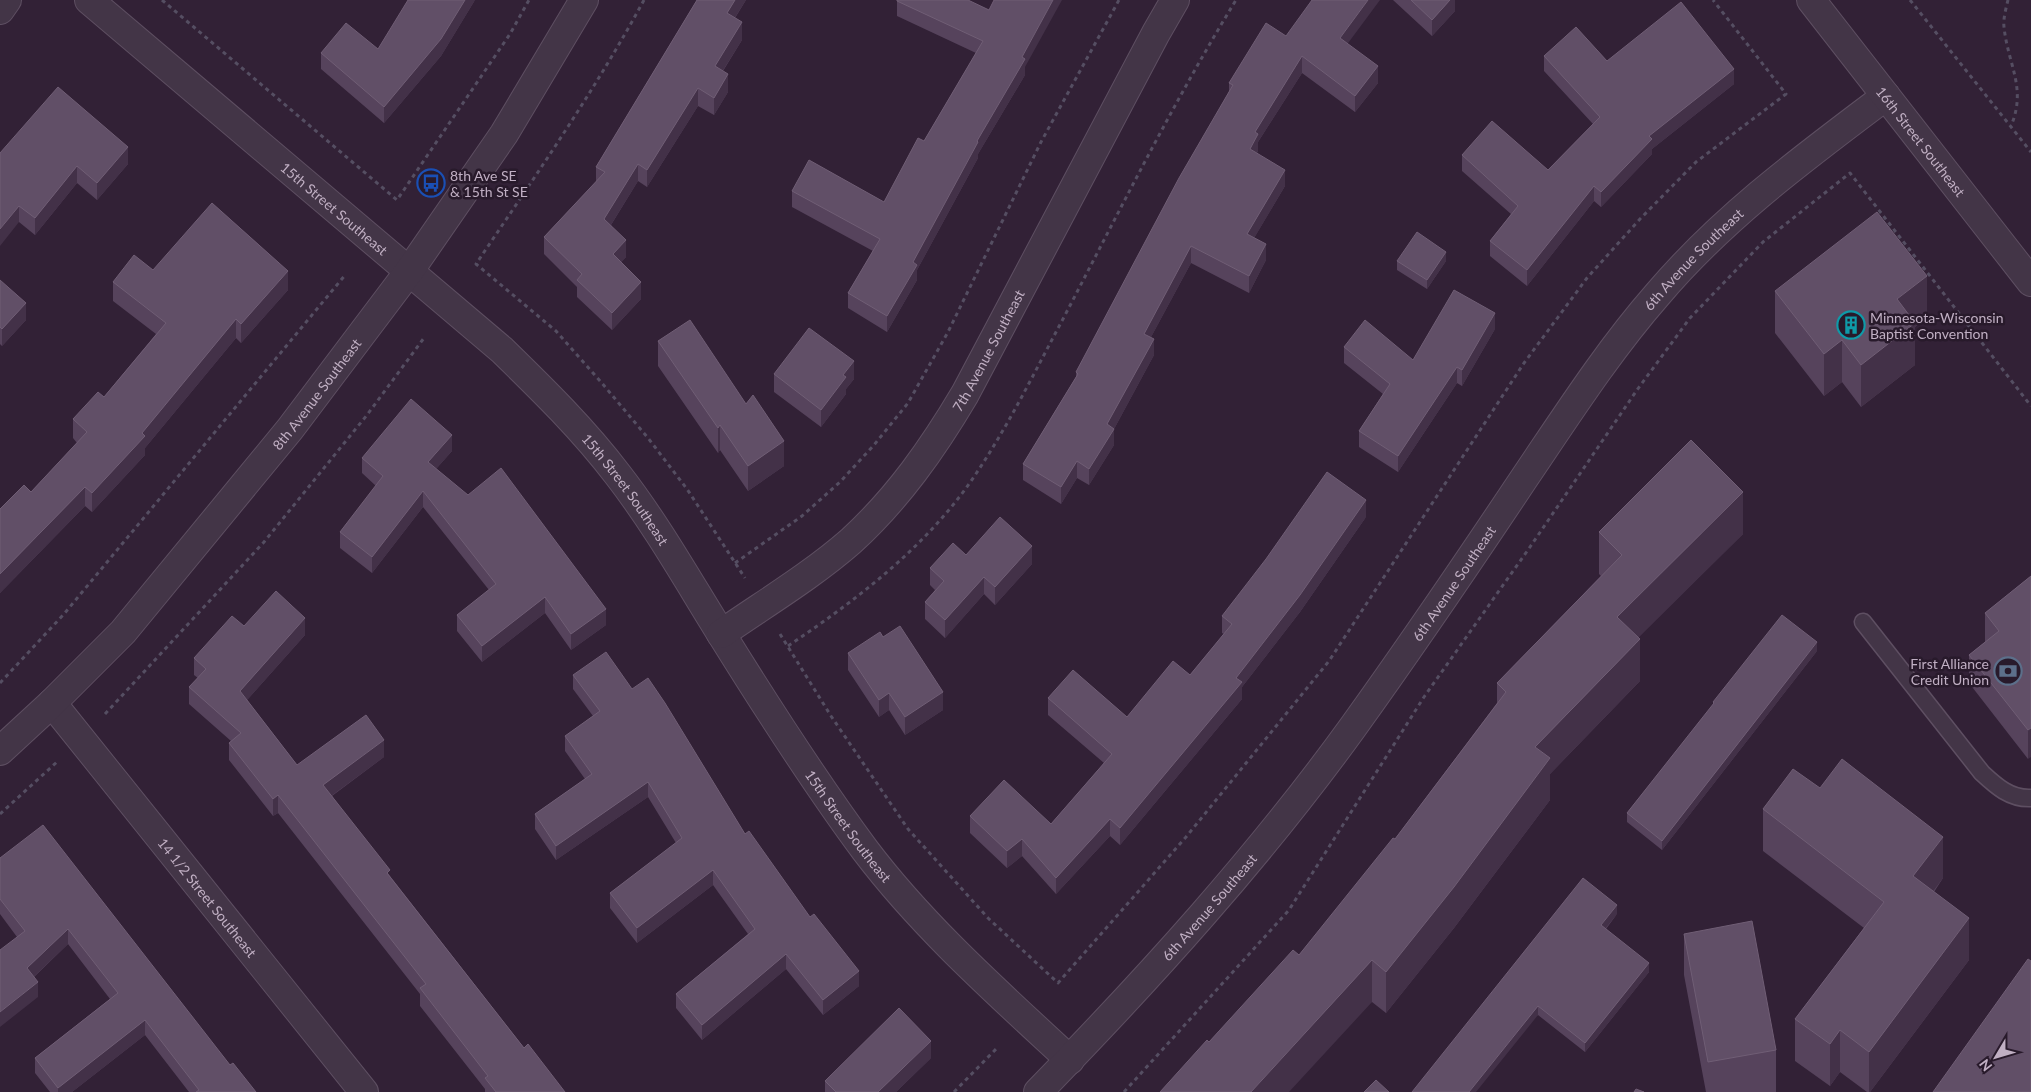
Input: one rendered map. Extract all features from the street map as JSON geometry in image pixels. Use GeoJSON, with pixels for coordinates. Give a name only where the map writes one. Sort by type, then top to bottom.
{"type":"FeatureCollection","features":[{"type":"Feature","properties":{"kind":"street"},"geometry":{"type":"LineString","coordinates":[[0,10],[7,0]]}},
{"type":"Feature","properties":{"kind":"street","name":"15th Street Southeast"},"geometry":{"type":"LineString","coordinates":[[89,0],[410,270],[502,350],[570,418],[618,474],[664,540],[721,634],[823,792],[866,852],[917,911],[969,964],[1070,1060]]}},
{"type":"Feature","properties":{"kind":"street","name":"8th Avenue Southeast"},"geometry":{"type":"LineString","coordinates":[[0,751],[52,703],[123,632],[290,429],[410,270],[504,134],[584,0]]}},
{"type":"Feature","properties":{"kind":"street","name":"7th Avenue Southeast"},"geometry":{"type":"LineString","coordinates":[[721,634],[808,574],[850,541],[887,505],[925,459],[965,394],[1175,0]]}},
{"type":"Feature","properties":{"kind":"street","name":"16th Street Southeast"},"geometry":{"type":"LineString","coordinates":[[1811,0],[2031,282]]}},
{"type":"Feature","properties":{"kind":"street","name":"6th Avenue Southeast"},"geometry":{"type":"LineString","coordinates":[[1038,1092],[1070,1060],[1224,890],[1276,828],[1350,730],[1418,635],[1596,374],[1657,294],[1735,215],[1886,96]]}},
{"type":"Feature","properties":{"kind":"street","name":"14 1/2 Street Southeast"},"geometry":{"type":"LineString","coordinates":[[52,703],[364,1092]]}},
{"type":"Feature","properties":{"kind":"lane"},"geometry":{"type":"LineString","coordinates":[[1863,622],[1982,773],[2001,791],[2023,798],[2031,798]]}},
{"type":"Feature","properties":{"kind":"path"},"geometry":{"type":"LineString","coordinates":[[162,0],[397,200],[510,34],[530,0]]}},
{"type":"Feature","properties":{"kind":"path"},"geometry":{"type":"LineString","coordinates":[[644,0],[620,44],[535,177],[476,264],[556,331],[601,382],[648,438],[687,489],[735,563],[802,516],[840,482],[874,445],[908,403],[948,332],[1041,142],[1119,0]]}},
{"type":"Feature","properties":{"kind":"path"},"geometry":{"type":"LineString","coordinates":[[1236,0],[1195,67],[1008,423],[969,485],[927,534],[877,581],[834,615],[788,646],[831,716],[908,829],[988,918],[1058,983],[1192,830],[1329,661],[1524,363],[1587,278],[1640,219],[1696,162],[1786,94],[1713,0]]}},
{"type":"Feature","properties":{"kind":"path"},"geometry":{"type":"LineString","coordinates":[[1910,0],[2031,152]]}},
{"type":"Feature","properties":{"kind":"path"},"geometry":{"type":"LineString","coordinates":[[2008,0],[2004,25],[2011,63],[2019,90],[2017,113],[2011,126]]}},
{"type":"Feature","properties":{"kind":"path"},"geometry":{"type":"LineString","coordinates":[[1124,1092],[1289,910],[1424,697],[1530,547],[1637,390],[1690,318],[1763,242],[1850,173],[2031,406]]}},
{"type":"Feature","properties":{"kind":"path"},"geometry":{"type":"LineString","coordinates":[[0,682],[70,607],[346,274]]}},
{"type":"Feature","properties":{"kind":"path"},"geometry":{"type":"LineString","coordinates":[[114,705],[264,542],[367,415],[424,338]]}},
{"type":"Feature","properties":{"kind":"path"},"geometry":{"type":"LineString","coordinates":[[0,814],[48,770]]}},
{"type":"Feature","properties":{"kind":"path"},"geometry":{"type":"LineString","coordinates":[[954,1092],[996,1049]]}},
{"type":"Feature","properties":{"kind":"building"},"geometry":{"type":"Polygon","coordinates":[[[408,0],[465,0],[441,39],[384,107],[321,53],[346,23],[378,49],[408,0]]]}},
{"type":"Feature","properties":{"kind":"building"},"geometry":{"type":"Polygon","coordinates":[[[697,0],[735,0],[727,13],[742,22],[715,66],[728,74],[714,98],[698,88],[647,170],[638,164],[604,219],[626,240],[613,254],[641,282],[612,313],[577,280],[582,274],[544,237],[605,172],[596,167],[697,0]]]}},
{"type":"Feature","properties":{"kind":"building"},"geometry":{"type":"Polygon","coordinates":[[[897,0],[968,0],[989,10],[994,0],[1053,0],[1022,57],[1025,59],[977,141],[913,262],[917,265],[887,316],[848,293],[880,239],[792,191],[809,160],[884,202],[918,138],[924,141],[983,41],[897,0]]]}},
{"type":"Feature","properties":{"kind":"building"},"geometry":{"type":"Polygon","coordinates":[[[1312,0],[1368,0],[1340,38],[1378,66],[1355,96],[1302,56],[1255,132],[1258,134],[1250,149],[1285,170],[1247,234],[1266,244],[1249,276],[1191,246],[1144,334],[1154,339],[1107,424],[1114,429],[1089,469],[1077,461],[1061,487],[1023,464],[1078,374],[1076,372],[1179,178],[1233,85],[1229,83],[1266,23],[1286,36],[1312,0]]]}},
{"type":"Feature","properties":{"kind":"building"},"geometry":{"type":"Polygon","coordinates":[[[1411,0],[1450,0],[1432,20],[1411,0]]]}},
{"type":"Feature","properties":{"kind":"building"},"geometry":{"type":"Polygon","coordinates":[[[1681,2],[1734,69],[1649,136],[1652,139],[1601,192],[1594,186],[1527,270],[1490,241],[1518,206],[1462,155],[1492,121],[1548,170],[1600,117],[1544,56],[1576,27],[1607,61],[1681,2]]]}},
{"type":"Feature","properties":{"kind":"building"},"geometry":{"type":"Polygon","coordinates":[[[58,87],[128,147],[97,183],[77,166],[35,218],[19,206],[0,229],[0,153],[58,87]]]}},
{"type":"Feature","properties":{"kind":"building"},"geometry":{"type":"Polygon","coordinates":[[[212,203],[288,271],[241,324],[236,319],[142,433],[145,436],[92,493],[85,487],[0,574],[0,509],[24,485],[31,492],[87,432],[73,419],[98,392],[104,397],[166,323],[113,282],[134,255],[153,270],[212,203]]]}},
{"type":"Feature","properties":{"kind":"building"},"geometry":{"type":"Polygon","coordinates":[[[1877,212],[1927,276],[1897,299],[1915,323],[1861,365],[1842,340],[1824,354],[1775,291],[1877,212]]]}},
{"type":"Feature","properties":{"kind":"building"},"geometry":{"type":"Polygon","coordinates":[[[1417,232],[1446,252],[1427,280],[1397,261],[1417,232]]]}},
{"type":"Feature","properties":{"kind":"building"},"geometry":{"type":"Polygon","coordinates":[[[0,280],[26,303],[2,329],[0,327],[0,280]]]}},
{"type":"Feature","properties":{"kind":"building"},"geometry":{"type":"Polygon","coordinates":[[[1454,290],[1495,313],[1462,370],[1457,367],[1398,456],[1359,431],[1390,384],[1344,347],[1365,320],[1413,360],[1454,290]]]}},
{"type":"Feature","properties":{"kind":"building"},"geometry":{"type":"Polygon","coordinates":[[[690,320],[746,404],[753,395],[784,441],[748,466],[720,425],[718,428],[658,341],[690,320]]]}},
{"type":"Feature","properties":{"kind":"building"},"geometry":{"type":"Polygon","coordinates":[[[809,328],[854,361],[843,375],[846,377],[821,410],[774,374],[809,328]]]}},
{"type":"Feature","properties":{"kind":"building"},"geometry":{"type":"Polygon","coordinates":[[[411,399],[452,435],[428,462],[468,495],[501,468],[606,609],[571,634],[545,597],[482,646],[457,615],[496,584],[423,491],[372,557],[340,532],[383,476],[362,458],[411,399]]]}},
{"type":"Feature","properties":{"kind":"building"},"geometry":{"type":"Polygon","coordinates":[[[1691,440],[1743,492],[1617,617],[1640,639],[1535,747],[1550,758],[1454,887],[1386,972],[1372,960],[1251,1092],[1160,1092],[1207,1040],[1209,1042],[1293,950],[1299,955],[1393,838],[1395,839],[1506,692],[1497,683],[1622,555],[1599,532],[1691,440]]]}},
{"type":"Feature","properties":{"kind":"building"},"geometry":{"type":"Polygon","coordinates":[[[1327,472],[1366,500],[1300,595],[1236,678],[1242,682],[1120,828],[1110,819],[1056,878],[1022,839],[1007,851],[970,816],[1004,780],[1051,824],[1112,754],[1048,698],[1073,670],[1127,717],[1173,661],[1190,675],[1232,624],[1222,616],[1266,559],[1327,472]]]}},
{"type":"Feature","properties":{"kind":"building"},"geometry":{"type":"Polygon","coordinates":[[[1000,517],[1032,546],[995,587],[984,577],[945,620],[925,602],[944,581],[930,568],[953,543],[966,555],[1000,517]]]}},
{"type":"Feature","properties":{"kind":"building","name":"First Alliance Credit Union"},"geometry":{"type":"Polygon","coordinates":[[[2031,576],[2031,728],[2028,730],[1969,655],[1999,631],[1985,613],[2031,576]]]}},
{"type":"Feature","properties":{"kind":"building"},"geometry":{"type":"Polygon","coordinates":[[[276,591],[305,618],[240,691],[297,765],[366,715],[384,740],[323,785],[390,870],[387,873],[524,1048],[528,1044],[565,1092],[496,1092],[485,1078],[488,1076],[420,988],[426,984],[278,795],[273,799],[229,743],[241,733],[189,687],[206,669],[194,658],[232,616],[244,626],[276,591]]]}},
{"type":"Feature","properties":{"kind":"building"},"geometry":{"type":"Polygon","coordinates":[[[1782,615],[1817,642],[1662,841],[1627,813],[1782,615]]]}},
{"type":"Feature","properties":{"kind":"building"},"geometry":{"type":"Polygon","coordinates":[[[900,626],[943,692],[905,717],[889,693],[879,700],[848,653],[880,632],[883,637],[900,626]]]}},
{"type":"Feature","properties":{"kind":"building"},"geometry":{"type":"Polygon","coordinates":[[[606,652],[632,689],[648,678],[745,834],[749,831],[810,917],[814,914],[859,971],[823,1000],[786,954],[702,1025],[676,994],[755,929],[713,870],[637,928],[610,893],[682,838],[648,782],[556,846],[535,814],[592,774],[565,736],[600,711],[573,675],[606,652]]]}},
{"type":"Feature","properties":{"kind":"building"},"geometry":{"type":"Polygon","coordinates":[[[1842,759],[1943,837],[1913,876],[1969,918],[1869,1052],[1840,1030],[1830,1044],[1795,1019],[1884,902],[1763,809],[1793,769],[1820,788],[1842,759]]]}},
{"type":"Feature","properties":{"kind":"building"},"geometry":{"type":"Polygon","coordinates":[[[43,825],[230,1065],[233,1063],[256,1092],[196,1092],[199,1090],[145,1020],[58,1088],[35,1058],[118,993],[68,929],[27,968],[38,982],[0,1012],[0,950],[25,931],[0,899],[0,858],[43,825]]]}},
{"type":"Feature","properties":{"kind":"building"},"geometry":{"type":"Polygon","coordinates":[[[1583,878],[1617,905],[1601,925],[1649,963],[1585,1043],[1538,1006],[1469,1092],[1412,1092],[1583,878]]]}},
{"type":"Feature","properties":{"kind":"building"},"geometry":{"type":"Polygon","coordinates":[[[1752,921],[1776,1050],[1708,1062],[1684,934],[1752,921]]]}},
{"type":"Feature","properties":{"kind":"building"},"geometry":{"type":"Polygon","coordinates":[[[2028,959],[2031,961],[2031,1092],[1933,1092],[2028,959]]]}},
{"type":"Feature","properties":{"kind":"building"},"geometry":{"type":"Polygon","coordinates":[[[899,1008],[931,1041],[878,1092],[836,1092],[825,1081],[899,1008]]]}},
{"type":"Feature","properties":{"kind":"building"},"geometry":{"type":"Polygon","coordinates":[[[1376,1080],[1389,1092],[1364,1092],[1376,1080]]]}},
{"type":"Feature","properties":{"kind":"place","name":"8th Ave SE & 15th St SE"},"geometry":{"type":"Point","coordinates":[431,183]}},
{"type":"Feature","properties":{"kind":"place","name":"Minnesota-Wisconsin Baptist Convention"},"geometry":{"type":"Point","coordinates":[1851,325]}},
{"type":"Feature","properties":{"kind":"place","name":"First Alliance Credit Union"},"geometry":{"type":"Point","coordinates":[2008,671]}}]}
